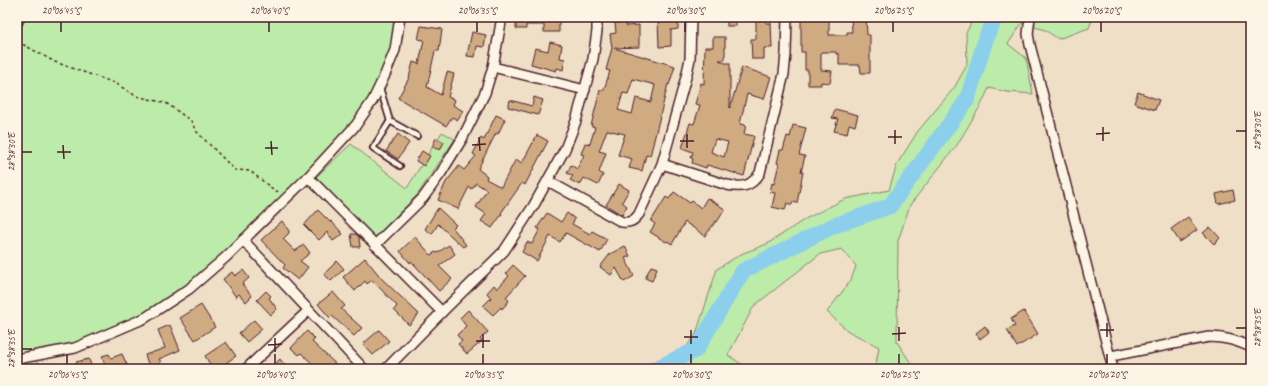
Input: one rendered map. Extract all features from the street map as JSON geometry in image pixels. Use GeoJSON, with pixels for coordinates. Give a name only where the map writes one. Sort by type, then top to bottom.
{"type":"FeatureCollection","features":[{"type":"Feature","properties":{"kind":"street"},"geometry":{"type":"LineString","coordinates":[[17,23],[20,17]]}},
{"type":"Feature","properties":{"kind":"street"},"geometry":{"type":"LineString","coordinates":[[17,360],[75,348],[145,318],[189,289],[226,257],[308,177],[356,125],[373,100],[395,50],[400,17]]}},
{"type":"Feature","properties":{"kind":"street"},"geometry":{"type":"LineString","coordinates":[[375,245],[423,198],[441,173],[462,139],[474,116],[493,68],[502,17]]}},
{"type":"Feature","properties":{"kind":"street"},"geometry":{"type":"LineString","coordinates":[[386,369],[504,252],[548,181],[565,149],[576,121],[593,59],[597,31],[597,17]]}},
{"type":"Feature","properties":{"kind":"street"},"geometry":{"type":"LineString","coordinates":[[548,181],[622,222],[634,221],[639,214],[662,164],[690,59],[691,17]]}},
{"type":"Feature","properties":{"kind":"street"},"geometry":{"type":"LineString","coordinates":[[662,164],[726,185],[737,187],[748,185],[756,180],[760,173],[784,74],[787,17]]}},
{"type":"Feature","properties":{"kind":"street"},"geometry":{"type":"LineString","coordinates":[[1030,17],[1028,34],[1030,45],[1111,356],[1113,369]]}},
{"type":"Feature","properties":{"kind":"street"},"geometry":{"type":"LineString","coordinates":[[493,68],[585,90]]}},
{"type":"Feature","properties":{"kind":"street"},"geometry":{"type":"LineString","coordinates":[[308,177],[442,312]]}},
{"type":"Feature","properties":{"kind":"street"},"geometry":{"type":"LineString","coordinates":[[243,240],[364,369]]}},
{"type":"Feature","properties":{"kind":"street"},"geometry":{"type":"LineString","coordinates":[[246,369],[308,311]]}},
{"type":"Feature","properties":{"kind":"street"},"geometry":{"type":"LineString","coordinates":[[1111,356],[1209,337],[1222,337],[1251,347]]}},
{"type":"Feature","properties":{"kind":"lane"},"geometry":{"type":"LineString","coordinates":[[379,86],[390,121],[417,136]]}},
{"type":"Feature","properties":{"kind":"lane"},"geometry":{"type":"LineString","coordinates":[[390,121],[373,148],[400,166]]}},
{"type":"Feature","properties":{"kind":"path"},"geometry":{"type":"LineString","coordinates":[[17,43],[24,45],[55,62],[115,83],[136,96],[166,103],[191,121],[196,131],[235,170],[250,171],[274,190],[288,196]]}},
{"type":"Feature","properties":{"kind":"green space"},"geometry":{"type":"Polygon","coordinates":[[[24,17],[388,17],[397,23],[392,49],[370,99],[353,123],[306,174],[241,239],[186,288],[143,316],[74,346],[17,356],[17,33],[24,17]]]}},
{"type":"Feature","properties":{"kind":"green space"},"geometry":{"type":"Polygon","coordinates":[[[974,17],[1093,17],[1089,28],[1058,39],[1045,30],[1022,23],[1008,44],[1026,58],[1033,94],[1007,92],[989,88],[981,105],[957,145],[910,205],[898,241],[897,342],[915,369],[875,369],[879,347],[848,331],[827,312],[851,280],[856,266],[842,249],[820,254],[754,306],[728,355],[744,366],[755,369],[638,369],[687,346],[696,334],[717,269],[741,254],[767,244],[807,218],[845,199],[889,190],[897,164],[918,131],[954,88],[967,65],[966,33],[974,17]]]}},
{"type":"Feature","properties":{"kind":"green space"},"geometry":{"type":"Polygon","coordinates":[[[442,132],[455,139],[418,194],[375,237],[316,177],[351,144],[407,188],[442,132]]]}},
{"type":"Feature","properties":{"kind":"building"},"geometry":{"type":"Polygon","coordinates":[[[516,17],[559,17],[559,32],[544,32],[544,25],[526,25],[526,29],[516,29],[516,17]]]}},
{"type":"Feature","properties":{"kind":"building"},"geometry":{"type":"Polygon","coordinates":[[[727,17],[736,17],[736,26],[727,26],[727,17]]]}},
{"type":"Feature","properties":{"kind":"building"},"geometry":{"type":"Polygon","coordinates":[[[756,17],[766,17],[766,23],[771,23],[772,48],[764,48],[764,59],[752,59],[751,39],[756,39],[756,17]]]}},
{"type":"Feature","properties":{"kind":"building"},"geometry":{"type":"Polygon","coordinates":[[[801,17],[829,17],[829,35],[847,35],[847,32],[852,32],[851,17],[866,17],[867,35],[870,35],[870,73],[861,73],[860,65],[839,65],[839,54],[836,54],[836,52],[821,52],[821,70],[832,71],[830,83],[821,82],[821,85],[808,85],[808,70],[805,70],[805,52],[801,52],[801,17]]]}},
{"type":"Feature","properties":{"kind":"building"},"geometry":{"type":"Polygon","coordinates":[[[658,19],[678,20],[678,29],[671,30],[671,46],[659,47],[658,19]]]}},
{"type":"Feature","properties":{"kind":"building"},"geometry":{"type":"Polygon","coordinates":[[[626,22],[626,26],[639,25],[639,47],[614,48],[675,66],[669,85],[668,84],[650,156],[646,155],[642,171],[629,168],[632,159],[618,155],[625,134],[607,130],[599,151],[606,153],[599,172],[603,175],[598,185],[584,178],[580,185],[570,180],[573,176],[567,173],[571,165],[577,169],[584,155],[581,154],[585,143],[590,144],[595,127],[591,126],[600,90],[604,90],[610,71],[606,70],[612,48],[610,34],[616,33],[615,23],[626,22]],[[633,79],[628,94],[623,93],[618,110],[632,114],[636,98],[651,102],[655,85],[633,79]]]}},
{"type":"Feature","properties":{"kind":"building"},"geometry":{"type":"Polygon","coordinates":[[[421,26],[442,29],[439,51],[435,51],[427,87],[441,95],[447,72],[454,74],[448,97],[455,100],[453,105],[463,111],[458,120],[452,117],[446,126],[398,98],[409,78],[413,62],[419,64],[424,40],[418,39],[421,26]]]}},
{"type":"Feature","properties":{"kind":"building"},"geometry":{"type":"Polygon","coordinates":[[[472,32],[486,35],[484,47],[477,46],[475,57],[467,56],[472,32]]]}},
{"type":"Feature","properties":{"kind":"building"},"geometry":{"type":"Polygon","coordinates":[[[713,37],[725,37],[725,60],[719,60],[725,63],[730,63],[730,108],[742,67],[771,77],[764,99],[747,94],[740,124],[746,125],[744,134],[754,136],[744,176],[707,165],[706,168],[692,163],[693,159],[691,158],[693,152],[682,148],[690,123],[694,124],[700,105],[695,104],[701,83],[704,84],[705,47],[713,47],[713,37]],[[715,139],[711,152],[724,157],[728,142],[715,139]]]}},
{"type":"Feature","properties":{"kind":"building"},"geometry":{"type":"Polygon","coordinates":[[[550,42],[562,45],[560,58],[565,59],[563,70],[557,68],[556,71],[531,64],[535,48],[548,51],[550,42]]]}},
{"type":"Feature","properties":{"kind":"building"},"geometry":{"type":"Polygon","coordinates":[[[1138,92],[1159,100],[1155,110],[1134,103],[1138,92]]]}},
{"type":"Feature","properties":{"kind":"building"},"geometry":{"type":"Polygon","coordinates":[[[534,97],[543,100],[538,115],[508,107],[510,100],[532,106],[534,97]]]}},
{"type":"Feature","properties":{"kind":"building"},"geometry":{"type":"Polygon","coordinates":[[[835,109],[858,115],[855,126],[849,124],[847,134],[834,131],[838,119],[832,118],[835,109]]]}},
{"type":"Feature","properties":{"kind":"building"},"geometry":{"type":"Polygon","coordinates":[[[496,115],[505,119],[498,134],[496,133],[478,169],[487,176],[486,179],[501,187],[516,159],[522,163],[537,135],[548,141],[525,185],[522,183],[492,228],[481,221],[486,214],[476,207],[487,190],[476,183],[472,189],[469,187],[458,209],[438,200],[446,182],[459,166],[464,170],[476,156],[473,154],[481,138],[484,140],[496,115]]]}},
{"type":"Feature","properties":{"kind":"building"},"geometry":{"type":"Polygon","coordinates":[[[793,125],[806,128],[799,155],[805,156],[801,172],[803,172],[797,203],[792,202],[792,205],[787,203],[785,210],[772,207],[775,193],[770,192],[772,183],[774,184],[779,164],[777,163],[780,150],[783,150],[787,136],[790,137],[793,125]]]}},
{"type":"Feature","properties":{"kind":"building"},"geometry":{"type":"Polygon","coordinates":[[[398,134],[409,143],[398,159],[386,151],[398,134]]]}},
{"type":"Feature","properties":{"kind":"building"},"geometry":{"type":"Polygon","coordinates":[[[436,138],[444,142],[440,150],[432,147],[436,138]]]}},
{"type":"Feature","properties":{"kind":"building"},"geometry":{"type":"Polygon","coordinates":[[[422,151],[430,156],[424,166],[416,161],[422,151]]]}},
{"type":"Feature","properties":{"kind":"building"},"geometry":{"type":"Polygon","coordinates":[[[619,184],[629,190],[622,202],[627,206],[622,215],[606,205],[619,184]]]}},
{"type":"Feature","properties":{"kind":"building"},"geometry":{"type":"Polygon","coordinates":[[[1233,190],[1235,200],[1218,204],[1216,194],[1233,190]]]}},
{"type":"Feature","properties":{"kind":"building"},"geometry":{"type":"Polygon","coordinates":[[[674,192],[690,203],[692,201],[701,208],[707,198],[725,209],[717,222],[716,221],[705,236],[685,222],[672,244],[650,232],[655,224],[651,221],[666,197],[669,199],[674,192]]]}},
{"type":"Feature","properties":{"kind":"building"},"geometry":{"type":"Polygon","coordinates":[[[438,208],[456,225],[453,228],[466,245],[463,247],[438,224],[432,234],[425,229],[438,208]]]}},
{"type":"Feature","properties":{"kind":"building"},"geometry":{"type":"Polygon","coordinates":[[[318,210],[343,234],[333,241],[327,232],[319,240],[304,225],[318,210]]]}},
{"type":"Feature","properties":{"kind":"building"},"geometry":{"type":"Polygon","coordinates":[[[547,213],[561,222],[567,213],[575,219],[572,224],[590,234],[592,231],[607,239],[600,252],[566,233],[560,242],[550,236],[537,261],[522,252],[527,242],[532,244],[540,229],[537,228],[547,213]]]}},
{"type":"Feature","properties":{"kind":"building"},"geometry":{"type":"Polygon","coordinates":[[[1188,217],[1197,230],[1180,242],[1171,229],[1188,217]]]}},
{"type":"Feature","properties":{"kind":"building"},"geometry":{"type":"Polygon","coordinates":[[[282,221],[289,231],[283,239],[295,251],[304,245],[310,253],[300,261],[308,267],[298,280],[283,268],[285,265],[261,240],[282,221]]]}},
{"type":"Feature","properties":{"kind":"building"},"geometry":{"type":"Polygon","coordinates":[[[1210,227],[1220,238],[1214,244],[1203,233],[1210,227]]]}},
{"type":"Feature","properties":{"kind":"building"},"geometry":{"type":"Polygon","coordinates":[[[351,234],[356,234],[359,237],[360,247],[353,247],[351,234]]]}},
{"type":"Feature","properties":{"kind":"building"},"geometry":{"type":"Polygon","coordinates":[[[415,237],[431,255],[449,245],[455,254],[439,266],[452,279],[439,291],[411,261],[410,263],[400,251],[415,237]]]}},
{"type":"Feature","properties":{"kind":"building"},"geometry":{"type":"Polygon","coordinates":[[[625,246],[630,256],[625,258],[634,276],[624,282],[616,268],[611,275],[600,267],[610,254],[625,246]]]}},
{"type":"Feature","properties":{"kind":"building"},"geometry":{"type":"Polygon","coordinates":[[[365,258],[382,279],[419,314],[409,325],[394,310],[397,306],[372,280],[367,284],[365,281],[355,291],[343,277],[365,258]]]}},
{"type":"Feature","properties":{"kind":"building"},"geometry":{"type":"Polygon","coordinates":[[[337,261],[344,269],[331,281],[324,274],[337,261]]]}},
{"type":"Feature","properties":{"kind":"building"},"geometry":{"type":"Polygon","coordinates":[[[513,265],[525,276],[506,297],[509,301],[502,309],[501,307],[493,315],[483,306],[491,298],[487,293],[494,285],[497,289],[509,276],[506,273],[513,265]]]}},
{"type":"Feature","properties":{"kind":"building"},"geometry":{"type":"Polygon","coordinates":[[[651,266],[657,268],[652,281],[645,278],[651,266]]]}},
{"type":"Feature","properties":{"kind":"building"},"geometry":{"type":"Polygon","coordinates":[[[243,270],[249,278],[242,284],[252,296],[246,302],[239,294],[236,297],[223,279],[232,272],[235,276],[243,270]]]}},
{"type":"Feature","properties":{"kind":"building"},"geometry":{"type":"Polygon","coordinates":[[[266,291],[271,296],[269,298],[277,309],[271,315],[257,300],[266,291]]]}},
{"type":"Feature","properties":{"kind":"building"},"geometry":{"type":"Polygon","coordinates":[[[333,292],[345,306],[341,309],[362,328],[354,336],[332,316],[330,318],[318,304],[333,292]]]}},
{"type":"Feature","properties":{"kind":"building"},"geometry":{"type":"Polygon","coordinates":[[[201,305],[215,327],[195,340],[180,318],[201,305]]]}},
{"type":"Feature","properties":{"kind":"building"},"geometry":{"type":"Polygon","coordinates":[[[468,310],[488,332],[480,339],[482,341],[467,354],[458,344],[462,341],[457,335],[466,326],[460,318],[468,310]]]}},
{"type":"Feature","properties":{"kind":"building"},"geometry":{"type":"Polygon","coordinates":[[[1024,311],[1038,334],[1017,347],[1007,330],[1015,326],[1011,319],[1024,311]]]}},
{"type":"Feature","properties":{"kind":"building"},"geometry":{"type":"Polygon","coordinates":[[[254,320],[262,329],[247,342],[239,333],[254,320]]]}},
{"type":"Feature","properties":{"kind":"building"},"geometry":{"type":"Polygon","coordinates":[[[170,325],[180,350],[159,359],[162,369],[150,369],[145,355],[165,348],[158,330],[170,325]]]}},
{"type":"Feature","properties":{"kind":"building"},"geometry":{"type":"Polygon","coordinates":[[[985,326],[989,332],[980,339],[976,333],[985,326]]]}},
{"type":"Feature","properties":{"kind":"building"},"geometry":{"type":"Polygon","coordinates":[[[379,330],[389,341],[373,355],[363,344],[379,330]]]}},
{"type":"Feature","properties":{"kind":"building"},"geometry":{"type":"Polygon","coordinates":[[[307,331],[315,339],[312,342],[341,369],[318,369],[301,353],[299,355],[291,348],[307,331]]]}},
{"type":"Feature","properties":{"kind":"building"},"geometry":{"type":"Polygon","coordinates":[[[226,342],[236,356],[217,369],[213,369],[205,356],[226,342]]]}},
{"type":"Feature","properties":{"kind":"building"},"geometry":{"type":"Polygon","coordinates":[[[109,354],[111,358],[122,354],[128,367],[123,369],[106,369],[102,356],[109,354]]]}},
{"type":"Feature","properties":{"kind":"building"},"geometry":{"type":"Polygon","coordinates":[[[89,359],[92,369],[78,369],[76,362],[89,359]]]}},
{"type":"Feature","properties":{"kind":"building"},"geometry":{"type":"Polygon","coordinates":[[[280,359],[288,369],[270,369],[280,359]]]}},
{"type":"Feature","properties":{"kind":"waterway"},"geometry":{"type":"LineString","coordinates":[[655,369],[696,350],[743,271],[833,226],[890,206],[967,100],[987,35],[996,17]]}}]}
